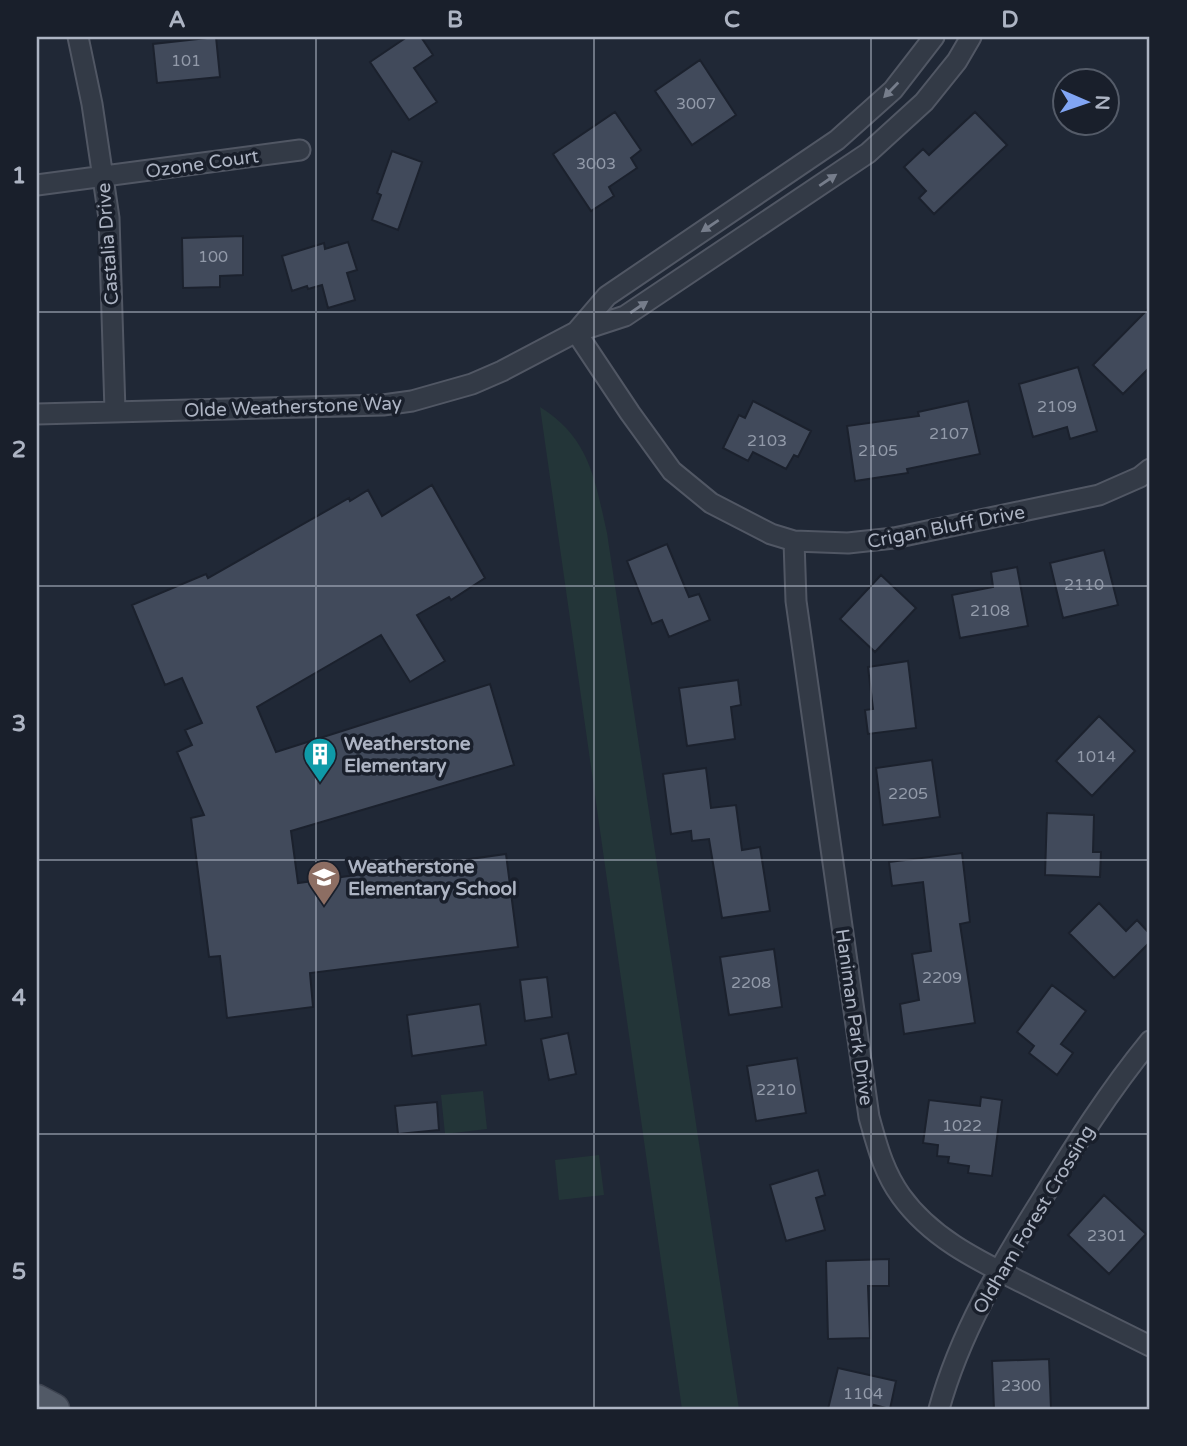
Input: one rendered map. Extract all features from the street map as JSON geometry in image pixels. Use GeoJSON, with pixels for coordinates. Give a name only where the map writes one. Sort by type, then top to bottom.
{"type":"FeatureCollection","features":[{"type":"Feature","properties":{"kind":"main road"},"geometry":{"type":"LineString","coordinates":[[37,1400],[54,1409]]}},
{"type":"Feature","properties":{"kind":"street","name":"Castalia Drive"},"geometry":{"type":"LineString","coordinates":[[78,37],[92,104],[109,218],[115,411]]}},
{"type":"Feature","properties":{"kind":"street","name":"Olde Weatherstone Way"},"geometry":{"type":"LineString","coordinates":[[576,332],[607,296],[836,139],[893,90],[934,37]]}},
{"type":"Feature","properties":{"kind":"street","name":"Olde Weatherstone Way"},"geometry":{"type":"LineString","coordinates":[[37,414],[383,405],[412,401],[472,384],[576,332],[625,316],[868,153],[924,102],[957,61],[971,37]]}},
{"type":"Feature","properties":{"kind":"street","name":"Ozone Court"},"geometry":{"type":"LineString","coordinates":[[37,185],[300,150]]}},
{"type":"Feature","properties":{"kind":"street","name":"Crigan Bluff Drive"},"geometry":{"type":"LineString","coordinates":[[576,332],[672,471],[711,503],[771,534],[794,541],[848,544],[894,538],[1099,495],[1140,477],[1150,469]]}},
{"type":"Feature","properties":{"kind":"street","name":"Haniman Park Drive"},"geometry":{"type":"LineString","coordinates":[[794,541],[796,601],[869,1117],[882,1164],[901,1196],[936,1233],[972,1258],[1150,1346]]}},
{"type":"Feature","properties":{"kind":"street","name":"Oldham Forest Crossing"},"geometry":{"type":"LineString","coordinates":[[939,1409],[961,1341],[999,1271],[1081,1136],[1150,1041]]}},
{"type":"Feature","properties":{"kind":"shaded area"},"geometry":{"type":"Polygon","coordinates":[[[540,407],[570,432],[588,462],[607,533],[739,1409],[682,1409],[540,407]]]}},
{"type":"Feature","properties":{"kind":"shaded area"},"geometry":{"type":"Polygon","coordinates":[[[483,1091],[487,1129],[445,1134],[441,1095],[483,1091]]]}},
{"type":"Feature","properties":{"kind":"shaded area"},"geometry":{"type":"Polygon","coordinates":[[[599,1155],[604,1195],[559,1200],[555,1160],[599,1155]]]}},
{"type":"Feature","properties":{"kind":"building"},"geometry":{"type":"Polygon","coordinates":[[[216,37],[220,77],[157,83],[153,44],[216,37]]]}},
{"type":"Feature","properties":{"kind":"building"},"geometry":{"type":"Polygon","coordinates":[[[407,37],[421,37],[433,55],[414,68],[437,102],[409,120],[370,62],[407,37]]]}},
{"type":"Feature","properties":{"kind":"building"},"geometry":{"type":"Polygon","coordinates":[[[700,60],[736,115],[692,145],[655,91],[700,60]]]}},
{"type":"Feature","properties":{"kind":"building"},"geometry":{"type":"Polygon","coordinates":[[[615,112],[641,150],[631,158],[637,168],[609,187],[614,196],[591,211],[553,154],[615,112]]]}},
{"type":"Feature","properties":{"kind":"building"},"geometry":{"type":"Polygon","coordinates":[[[975,112],[1007,145],[934,214],[919,198],[926,191],[904,167],[923,149],[929,155],[975,112]]]}},
{"type":"Feature","properties":{"kind":"building"},"geometry":{"type":"Polygon","coordinates":[[[392,151],[422,162],[398,230],[372,220],[381,195],[377,193],[392,151]]]}},
{"type":"Feature","properties":{"kind":"building"},"geometry":{"type":"Polygon","coordinates":[[[243,236],[243,275],[220,276],[220,287],[183,288],[182,238],[243,236]]]}},
{"type":"Feature","properties":{"kind":"building"},"geometry":{"type":"Polygon","coordinates":[[[348,242],[357,270],[347,273],[355,300],[328,308],[322,285],[292,291],[282,256],[324,243],[325,249],[348,242]]]}},
{"type":"Feature","properties":{"kind":"building"},"geometry":{"type":"Polygon","coordinates":[[[1150,307],[1150,367],[1123,394],[1093,365],[1150,307]]]}},
{"type":"Feature","properties":{"kind":"building"},"geometry":{"type":"Polygon","coordinates":[[[1078,367],[1097,431],[1070,439],[1067,427],[1033,437],[1019,384],[1078,367]]]}},
{"type":"Feature","properties":{"kind":"building"},"geometry":{"type":"Polygon","coordinates":[[[753,401],[811,431],[798,457],[794,455],[786,469],[753,452],[748,461],[723,448],[739,415],[745,418],[753,401]]]}},
{"type":"Feature","properties":{"kind":"building"},"geometry":{"type":"Polygon","coordinates":[[[968,401],[980,454],[907,469],[908,473],[855,481],[847,426],[919,416],[918,412],[968,401]]]}},
{"type":"Feature","properties":{"kind":"building","name":"Weatherstone Elementary"},"geometry":{"type":"Polygon","coordinates":[[[432,485],[485,578],[451,600],[449,597],[417,615],[445,661],[410,682],[381,635],[257,707],[276,752],[490,684],[514,765],[291,831],[298,883],[506,854],[518,947],[310,973],[313,1007],[227,1018],[220,956],[209,957],[191,818],[204,815],[177,752],[192,745],[185,730],[202,723],[182,678],[165,685],[132,605],[206,574],[208,578],[349,498],[350,501],[368,490],[382,516],[432,485]]]}},
{"type":"Feature","properties":{"kind":"building"},"geometry":{"type":"Polygon","coordinates":[[[667,544],[689,597],[699,594],[710,620],[669,637],[662,620],[652,624],[627,561],[667,544]]]}},
{"type":"Feature","properties":{"kind":"building"},"geometry":{"type":"Polygon","coordinates":[[[1104,550],[1118,605],[1063,618],[1050,563],[1104,550]]]}},
{"type":"Feature","properties":{"kind":"building"},"geometry":{"type":"Polygon","coordinates":[[[1017,567],[1028,626],[960,638],[952,595],[993,587],[991,572],[1017,567]]]}},
{"type":"Feature","properties":{"kind":"building"},"geometry":{"type":"Polygon","coordinates":[[[881,575],[916,608],[875,652],[840,619],[881,575]]]}},
{"type":"Feature","properties":{"kind":"building"},"geometry":{"type":"Polygon","coordinates":[[[908,661],[916,728],[868,734],[865,710],[873,709],[868,667],[908,661]]]}},
{"type":"Feature","properties":{"kind":"building"},"geometry":{"type":"Polygon","coordinates":[[[738,680],[741,705],[731,707],[735,739],[687,746],[679,688],[738,680]]]}},
{"type":"Feature","properties":{"kind":"building"},"geometry":{"type":"Polygon","coordinates":[[[1099,716],[1135,751],[1092,796],[1056,761],[1099,716]]]}},
{"type":"Feature","properties":{"kind":"building"},"geometry":{"type":"Polygon","coordinates":[[[932,760],[940,817],[883,825],[876,768],[932,760]]]}},
{"type":"Feature","properties":{"kind":"building"},"geometry":{"type":"Polygon","coordinates":[[[706,768],[711,808],[736,805],[742,850],[760,847],[770,911],[722,918],[709,839],[692,841],[691,831],[671,834],[663,774],[706,768]]]}},
{"type":"Feature","properties":{"kind":"building"},"geometry":{"type":"Polygon","coordinates":[[[1047,813],[1094,815],[1093,852],[1101,852],[1100,877],[1045,875],[1047,813]]]}},
{"type":"Feature","properties":{"kind":"building"},"geometry":{"type":"Polygon","coordinates":[[[962,853],[970,922],[960,924],[975,1023],[904,1034],[900,1004],[919,1000],[912,954],[931,951],[923,882],[892,886],[889,862],[962,853]]]}},
{"type":"Feature","properties":{"kind":"building"},"geometry":{"type":"Polygon","coordinates":[[[1099,903],[1126,931],[1137,920],[1150,934],[1150,942],[1114,978],[1069,933],[1099,903]]]}},
{"type":"Feature","properties":{"kind":"building"},"geometry":{"type":"Polygon","coordinates":[[[774,949],[782,1007],[729,1015],[720,957],[774,949]]]}},
{"type":"Feature","properties":{"kind":"building"},"geometry":{"type":"Polygon","coordinates":[[[547,977],[552,1017],[525,1021],[520,980],[547,977]]]}},
{"type":"Feature","properties":{"kind":"building"},"geometry":{"type":"Polygon","coordinates":[[[1052,985],[1086,1011],[1061,1044],[1073,1053],[1057,1075],[1029,1053],[1034,1046],[1017,1032],[1052,985]]]}},
{"type":"Feature","properties":{"kind":"building"},"geometry":{"type":"Polygon","coordinates":[[[480,1004],[486,1045],[412,1056],[407,1015],[480,1004]]]}},
{"type":"Feature","properties":{"kind":"building"},"geometry":{"type":"Polygon","coordinates":[[[568,1033],[576,1074],[549,1080],[541,1039],[568,1033]]]}},
{"type":"Feature","properties":{"kind":"building"},"geometry":{"type":"Polygon","coordinates":[[[797,1058],[806,1113],[756,1121],[747,1066],[797,1058]]]}},
{"type":"Feature","properties":{"kind":"building"},"geometry":{"type":"Polygon","coordinates":[[[981,1097],[1002,1100],[992,1176],[968,1173],[969,1166],[948,1163],[949,1157],[937,1156],[938,1145],[923,1143],[929,1100],[980,1106],[981,1097]]]}},
{"type":"Feature","properties":{"kind":"building"},"geometry":{"type":"Polygon","coordinates":[[[437,1102],[439,1130],[398,1134],[395,1106],[437,1102]]]}},
{"type":"Feature","properties":{"kind":"building"},"geometry":{"type":"Polygon","coordinates":[[[818,1170],[825,1195],[816,1198],[825,1230],[786,1241],[770,1185],[818,1170]]]}},
{"type":"Feature","properties":{"kind":"building"},"geometry":{"type":"Polygon","coordinates":[[[1104,1195],[1146,1234],[1109,1274],[1068,1235],[1104,1195]]]}},
{"type":"Feature","properties":{"kind":"building"},"geometry":{"type":"Polygon","coordinates":[[[889,1259],[889,1286],[868,1286],[870,1338],[828,1339],[826,1261],[889,1259]]]}},
{"type":"Feature","properties":{"kind":"building"},"geometry":{"type":"Polygon","coordinates":[[[1049,1359],[1051,1409],[994,1409],[992,1361],[1049,1359]]]}},
{"type":"Feature","properties":{"kind":"building"},"geometry":{"type":"Polygon","coordinates":[[[838,1368],[896,1381],[890,1409],[874,1405],[873,1409],[828,1409],[838,1368]]]}},
{"type":"Feature","properties":{"kind":"place","name":"Weatherstone Elementary"},"geometry":{"type":"Point","coordinates":[320,784]}},
{"type":"Feature","properties":{"kind":"place","name":"Weatherstone Elementary School"},"geometry":{"type":"Point","coordinates":[324,907]}}]}
